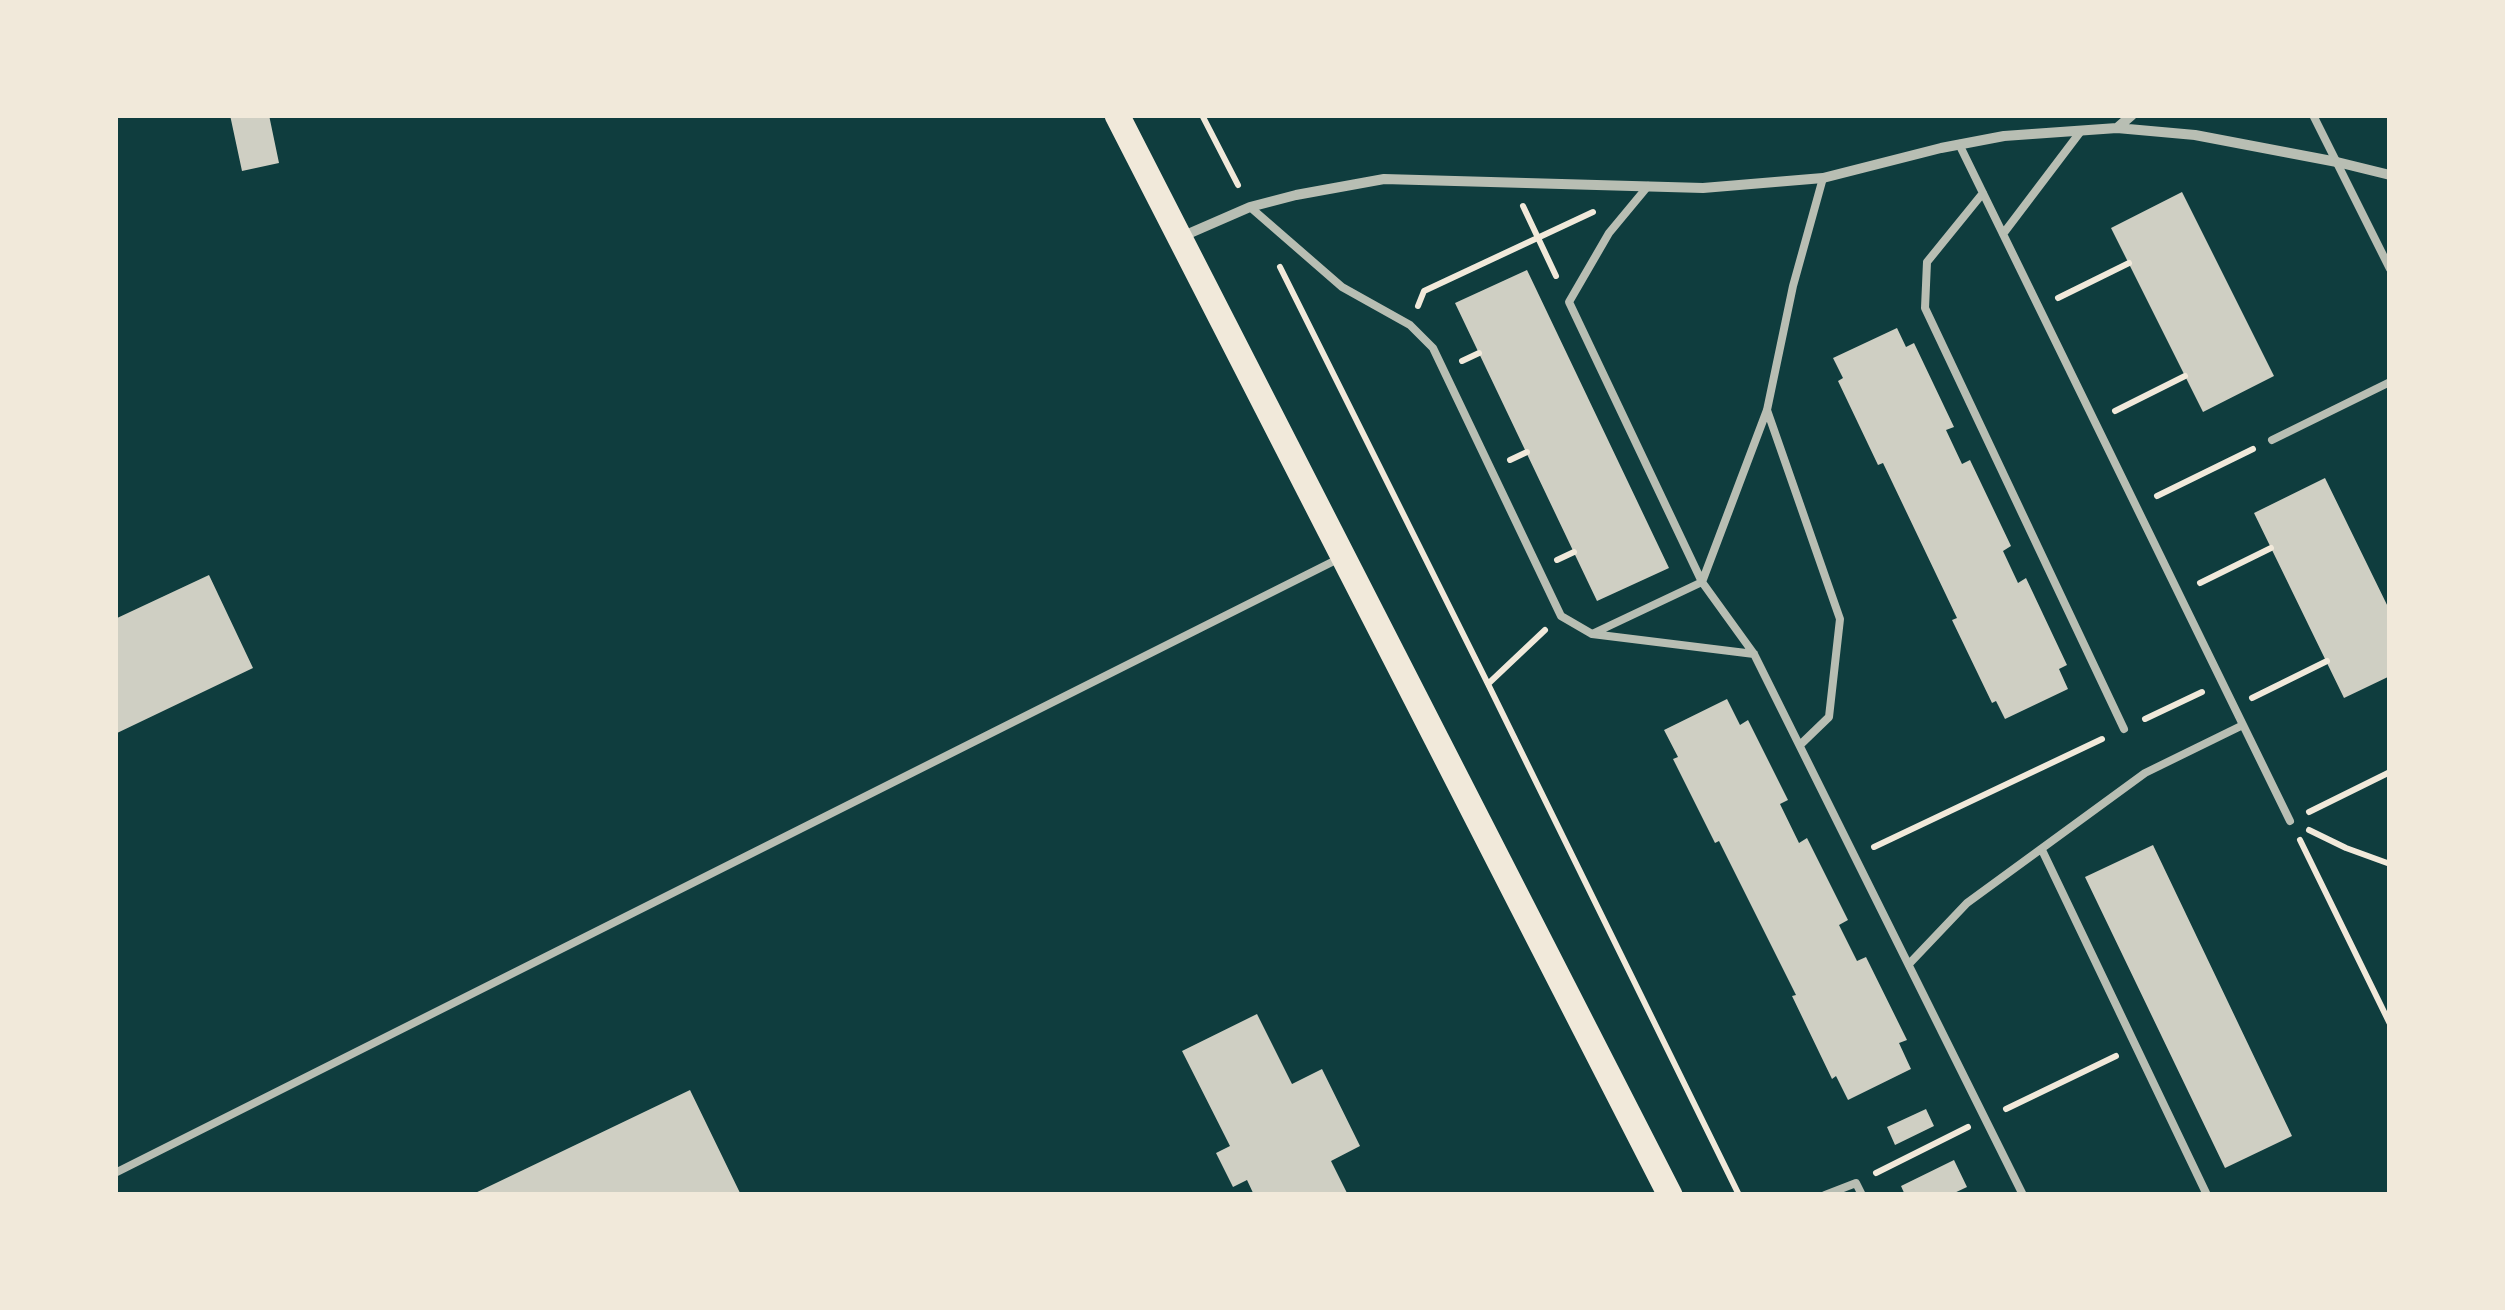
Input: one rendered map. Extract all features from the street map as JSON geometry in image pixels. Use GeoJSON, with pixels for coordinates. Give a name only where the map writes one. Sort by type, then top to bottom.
{"type":"FeatureCollection","features":[{"type":"Feature","properties":{"kind":"main road"},"geometry":{"type":"LineString","coordinates":[[1116,115],[1670,1195]]}},
{"type":"Feature","properties":{"kind":"street"},"geometry":{"type":"LineString","coordinates":[[2118,128],[2132,115]]}},
{"type":"Feature","properties":{"kind":"street"},"geometry":{"type":"LineString","coordinates":[[1180,238],[1250,207],[1384,178],[1703,188],[1823,178],[2004,136],[2118,128],[2196,135],[2390,175]]}},
{"type":"Feature","properties":{"kind":"lane"},"geometry":{"type":"LineString","coordinates":[[2313,115],[2390,269]]}},
{"type":"Feature","properties":{"kind":"lane"},"geometry":{"type":"LineString","coordinates":[[2003,234],[2080,131]]}},
{"type":"Feature","properties":{"kind":"lane"},"geometry":{"type":"LineString","coordinates":[[1959,144],[2290,821]]}},
{"type":"Feature","properties":{"kind":"lane"},"geometry":{"type":"LineString","coordinates":[[1592,634],[1702,582],[1767,410],[1823,178]]}},
{"type":"Feature","properties":{"kind":"lane"},"geometry":{"type":"LineString","coordinates":[[1648,186],[1609,233],[1568,302],[1702,582],[1754,654],[2023,1195]]}},
{"type":"Feature","properties":{"kind":"lane"},"geometry":{"type":"LineString","coordinates":[[1983,193],[1928,262],[1924,308],[2124,729]]}},
{"type":"Feature","properties":{"kind":"lane"},"geometry":{"type":"LineString","coordinates":[[1250,207],[1342,287],[1410,325],[1434,348],[1561,616],[1592,634],[1754,654]]}},
{"type":"Feature","properties":{"kind":"lane"},"geometry":{"type":"LineString","coordinates":[[2272,440],[2390,382]]}},
{"type":"Feature","properties":{"kind":"lane"},"geometry":{"type":"LineString","coordinates":[[1767,410],[1840,618],[1829,717],[1800,745]]}},
{"type":"Feature","properties":{"kind":"lane"},"geometry":{"type":"LineString","coordinates":[[115,1174],[1344,556]]}},
{"type":"Feature","properties":{"kind":"lane"},"geometry":{"type":"LineString","coordinates":[[1909,964],[1968,903],[2145,773],[2243,725]]}},
{"type":"Feature","properties":{"kind":"lane"},"geometry":{"type":"LineString","coordinates":[[2042,850],[2206,1195]]}},
{"type":"Feature","properties":{"kind":"lane"},"geometry":{"type":"LineString","coordinates":[[1825,1195],[1856,1182],[1862,1195]]}},
{"type":"Feature","properties":{"kind":"path"},"geometry":{"type":"LineString","coordinates":[[1202,115],[1250,207]]}},
{"type":"Feature","properties":{"kind":"path"},"geometry":{"type":"LineString","coordinates":[[1512,182],[1568,302]]}},
{"type":"Feature","properties":{"kind":"path"},"geometry":{"type":"LineString","coordinates":[[1410,325],[1424,291],[1648,186]]}},
{"type":"Feature","properties":{"kind":"path"},"geometry":{"type":"LineString","coordinates":[[1276,260],[1739,1195]]}},
{"type":"Feature","properties":{"kind":"path"},"geometry":{"type":"LineString","coordinates":[[2039,308],[2129,263]]}},
{"type":"Feature","properties":{"kind":"path"},"geometry":{"type":"LineString","coordinates":[[2094,421],[2185,376]]}},
{"type":"Feature","properties":{"kind":"path"},"geometry":{"type":"LineString","coordinates":[[2136,506],[2272,440]]}},
{"type":"Feature","properties":{"kind":"path"},"geometry":{"type":"LineString","coordinates":[[2178,593],[2271,548]]}},
{"type":"Feature","properties":{"kind":"path"},"geometry":{"type":"LineString","coordinates":[[1488,684],[1561,616]]}},
{"type":"Feature","properties":{"kind":"path"},"geometry":{"type":"LineString","coordinates":[[2234,706],[2327,661]]}},
{"type":"Feature","properties":{"kind":"path"},"geometry":{"type":"LineString","coordinates":[[1855,856],[2222,682]]}},
{"type":"Feature","properties":{"kind":"path"},"geometry":{"type":"LineString","coordinates":[[2290,821],[2390,772]]}},
{"type":"Feature","properties":{"kind":"path"},"geometry":{"type":"LineString","coordinates":[[2290,821],[2390,864]]}},
{"type":"Feature","properties":{"kind":"path"},"geometry":{"type":"LineString","coordinates":[[2290,821],[2390,1024]]}},
{"type":"Feature","properties":{"kind":"building"},"geometry":{"type":"Polygon","coordinates":[[[230,115],[269,115],[279,163],[242,171],[230,115]]]}},
{"type":"Feature","properties":{"kind":"building"},"geometry":{"type":"Polygon","coordinates":[[[2182,192],[2274,376],[2203,412],[2111,228],[2182,192]]]}},
{"type":"Feature","properties":{"kind":"building"},"geometry":{"type":"Polygon","coordinates":[[[1527,270],[1669,568],[1597,601],[1455,303],[1527,270]]]}},
{"type":"Feature","properties":{"kind":"building"},"geometry":{"type":"Polygon","coordinates":[[[1897,328],[1906,347],[1914,343],[1954,427],[1946,430],[1962,464],[1970,460],[2011,546],[2003,551],[2018,583],[2026,578],[2067,665],[2059,669],[2068,689],[2005,719],[1996,701],[1992,703],[1952,620],[1957,618],[1883,463],[1878,465],[1838,381],[1843,378],[1833,358],[1897,328]]]}},
{"type":"Feature","properties":{"kind":"building"},"geometry":{"type":"Polygon","coordinates":[[[2325,478],[2390,611],[2390,676],[2344,698],[2254,513],[2325,478]]]}},
{"type":"Feature","properties":{"kind":"building"},"geometry":{"type":"Polygon","coordinates":[[[209,575],[253,668],[115,734],[115,619],[209,575]]]}},
{"type":"Feature","properties":{"kind":"building"},"geometry":{"type":"Polygon","coordinates":[[[1727,699],[1740,725],[1748,720],[1788,800],[1780,804],[1799,843],[1807,838],[1848,920],[1839,925],[1857,961],[1866,957],[1907,1040],[1899,1043],[1911,1069],[1848,1100],[1836,1076],[1832,1079],[1792,996],[1796,995],[1673,759],[1678,757],[1664,730],[1727,699]]]}},
{"type":"Feature","properties":{"kind":"building"},"geometry":{"type":"Polygon","coordinates":[[[2153,845],[2292,1136],[2225,1168],[2085,877],[2153,845]]]}},
{"type":"Feature","properties":{"kind":"building"},"geometry":{"type":"Polygon","coordinates":[[[1257,1014],[1292,1084],[1322,1069],[1360,1146],[1331,1161],[1348,1195],[1254,1195],[1247,1180],[1233,1187],[1216,1153],[1230,1146],[1182,1051],[1257,1014]]]}},
{"type":"Feature","properties":{"kind":"building"},"geometry":{"type":"Polygon","coordinates":[[[690,1090],[741,1195],[471,1195],[690,1090]]]}},
{"type":"Feature","properties":{"kind":"building"},"geometry":{"type":"Polygon","coordinates":[[[1926,1109],[1934,1126],[1895,1145],[1887,1127],[1926,1109]]]}},
{"type":"Feature","properties":{"kind":"building"},"geometry":{"type":"Polygon","coordinates":[[[1954,1160],[1967,1187],[1950,1195],[1905,1195],[1901,1186],[1954,1160]]]}}]}
